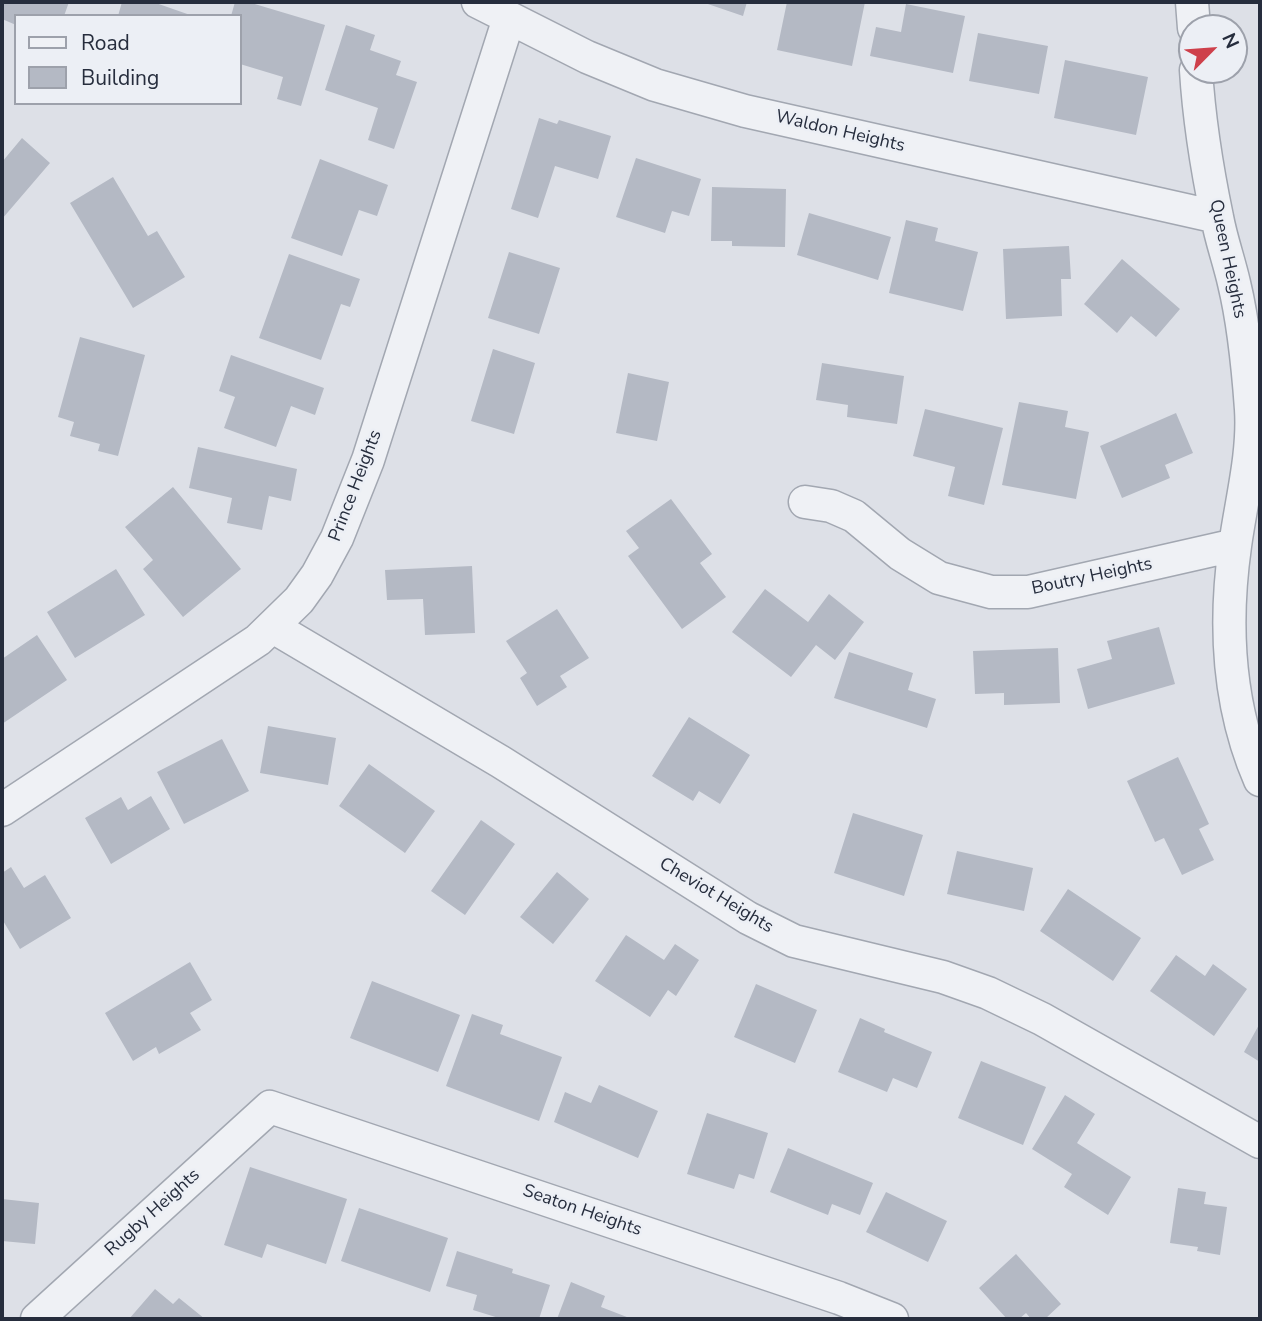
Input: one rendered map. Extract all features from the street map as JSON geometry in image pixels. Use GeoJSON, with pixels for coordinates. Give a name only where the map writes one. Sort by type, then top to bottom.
{"type":"FeatureCollection","features":[{"type":"Feature","properties":{"kind":"street","name":"Waldon Heights"},"geometry":{"type":"LineString","coordinates":[[478,2],[587,57],[655,85],[745,111],[1217,217]]}},
{"type":"Feature","properties":{"kind":"street","name":"Prince Heights"},"geometry":{"type":"LineString","coordinates":[[2,810],[258,640],[299,600],[317,575],[337,538],[368,460],[509,18]]}},
{"type":"Feature","properties":{"kind":"street","name":"Queen Heights"},"geometry":{"type":"LineString","coordinates":[[1197,84],[1217,217],[1235,285],[1245,342],[1252,413],[1246,483],[1229,600],[1229,645],[1234,690],[1244,733],[1260,780]]}},
{"type":"Feature","properties":{"kind":"street","name":"Boutry Heights"},"geometry":{"type":"LineString","coordinates":[[804,502],[831,506],[854,516],[900,554],[939,578],[991,592],[1028,592],[1235,545]]}},
{"type":"Feature","properties":{"kind":"street","name":"Cheviot Heights"},"geometry":{"type":"LineString","coordinates":[[273,627],[501,762],[748,919],[794,940],[943,977],[988,993],[1042,1019],[1260,1142]]}},
{"type":"Feature","properties":{"kind":"street","name":"Rugby Heights"},"geometry":{"type":"LineString","coordinates":[[37,1319],[270,1107]]}},
{"type":"Feature","properties":{"kind":"street","name":"Seaton Heights"},"geometry":{"type":"LineString","coordinates":[[270,1107],[839,1298],[891,1319]]}},
{"type":"Feature","properties":{"kind":"building"},"geometry":{"type":"Polygon","coordinates":[[[2,2],[69,2],[65,14],[14,14],[14,24],[2,19],[2,2]]]}},
{"type":"Feature","properties":{"kind":"building"},"geometry":{"type":"Polygon","coordinates":[[[122,2],[153,2],[187,14],[119,14],[122,2]]]}},
{"type":"Feature","properties":{"kind":"building"},"geometry":{"type":"Polygon","coordinates":[[[235,2],[248,2],[325,25],[301,106],[277,99],[283,77],[242,65],[242,14],[232,14],[235,2]]]}},
{"type":"Feature","properties":{"kind":"building"},"geometry":{"type":"Polygon","coordinates":[[[702,2],[747,2],[743,16],[702,2]]]}},
{"type":"Feature","properties":{"kind":"building"},"geometry":{"type":"Polygon","coordinates":[[[787,2],[865,2],[852,66],[777,50],[787,2]]]}},
{"type":"Feature","properties":{"kind":"building"},"geometry":{"type":"Polygon","coordinates":[[[906,4],[965,16],[953,73],[870,56],[876,27],[901,32],[906,4]]]}},
{"type":"Feature","properties":{"kind":"building"},"geometry":{"type":"Polygon","coordinates":[[[346,25],[375,35],[370,50],[401,61],[396,75],[417,82],[394,149],[368,140],[378,108],[325,90],[346,25]]]}},
{"type":"Feature","properties":{"kind":"building"},"geometry":{"type":"Polygon","coordinates":[[[978,33],[1048,46],[1039,94],[969,81],[978,33]]]}},
{"type":"Feature","properties":{"kind":"building"},"geometry":{"type":"Polygon","coordinates":[[[1065,60],[1148,77],[1136,135],[1054,118],[1065,60]]]}},
{"type":"Feature","properties":{"kind":"building"},"geometry":{"type":"Polygon","coordinates":[[[539,118],[557,124],[559,120],[611,136],[598,179],[555,166],[538,218],[511,209],[539,118]]]}},
{"type":"Feature","properties":{"kind":"building"},"geometry":{"type":"Polygon","coordinates":[[[22,138],[50,163],[2,219],[2,162],[22,138]]]}},
{"type":"Feature","properties":{"kind":"building"},"geometry":{"type":"Polygon","coordinates":[[[636,158],[701,179],[689,216],[672,211],[665,233],[616,217],[636,158]]]}},
{"type":"Feature","properties":{"kind":"building"},"geometry":{"type":"Polygon","coordinates":[[[320,159],[388,185],[377,216],[359,210],[342,256],[291,238],[320,159]]]}},
{"type":"Feature","properties":{"kind":"building"},"geometry":{"type":"Polygon","coordinates":[[[113,177],[148,236],[157,231],[185,277],[133,308],[70,203],[113,177]]]}},
{"type":"Feature","properties":{"kind":"building"},"geometry":{"type":"Polygon","coordinates":[[[712,187],[786,189],[785,247],[732,246],[732,241],[711,241],[712,187]]]}},
{"type":"Feature","properties":{"kind":"building"},"geometry":{"type":"Polygon","coordinates":[[[809,213],[891,237],[878,280],[797,255],[809,213]]]}},
{"type":"Feature","properties":{"kind":"building"},"geometry":{"type":"Polygon","coordinates":[[[906,220],[938,228],[935,241],[978,252],[963,311],[889,293],[906,220]]]}},
{"type":"Feature","properties":{"kind":"building"},"geometry":{"type":"Polygon","coordinates":[[[1069,246],[1071,279],[1061,279],[1062,316],[1006,319],[1003,249],[1069,246]]]}},
{"type":"Feature","properties":{"kind":"building"},"geometry":{"type":"Polygon","coordinates":[[[509,252],[560,268],[539,334],[488,318],[509,252]]]}},
{"type":"Feature","properties":{"kind":"building"},"geometry":{"type":"Polygon","coordinates":[[[289,254],[360,279],[350,307],[341,304],[321,360],[259,338],[289,254]]]}},
{"type":"Feature","properties":{"kind":"building"},"geometry":{"type":"Polygon","coordinates":[[[1122,259],[1180,309],[1156,337],[1131,316],[1117,333],[1084,304],[1122,259]]]}},
{"type":"Feature","properties":{"kind":"building"},"geometry":{"type":"Polygon","coordinates":[[[80,337],[145,355],[118,456],[98,451],[100,444],[70,436],[74,422],[58,417],[80,337]]]}},
{"type":"Feature","properties":{"kind":"building"},"geometry":{"type":"Polygon","coordinates":[[[493,349],[535,363],[514,434],[471,421],[493,349]]]}},
{"type":"Feature","properties":{"kind":"building"},"geometry":{"type":"Polygon","coordinates":[[[231,355],[324,388],[315,415],[291,406],[276,447],[224,428],[235,397],[219,391],[231,355]]]}},
{"type":"Feature","properties":{"kind":"building"},"geometry":{"type":"Polygon","coordinates":[[[822,363],[904,376],[897,424],[847,417],[848,405],[816,400],[822,363]]]}},
{"type":"Feature","properties":{"kind":"building"},"geometry":{"type":"Polygon","coordinates":[[[628,373],[669,382],[657,441],[616,433],[628,373]]]}},
{"type":"Feature","properties":{"kind":"building"},"geometry":{"type":"Polygon","coordinates":[[[1019,402],[1068,411],[1065,427],[1089,432],[1076,499],[1002,485],[1019,402]]]}},
{"type":"Feature","properties":{"kind":"building"},"geometry":{"type":"Polygon","coordinates":[[[925,409],[1003,428],[984,505],[948,496],[955,467],[913,456],[925,409]]]}},
{"type":"Feature","properties":{"kind":"building"},"geometry":{"type":"Polygon","coordinates":[[[1176,413],[1193,453],[1165,465],[1170,478],[1122,498],[1100,446],[1176,413]]]}},
{"type":"Feature","properties":{"kind":"building"},"geometry":{"type":"Polygon","coordinates":[[[198,447],[297,469],[291,501],[269,496],[262,530],[227,523],[232,498],[189,488],[198,447]]]}},
{"type":"Feature","properties":{"kind":"building"},"geometry":{"type":"Polygon","coordinates":[[[173,487],[241,569],[183,617],[143,569],[153,560],[125,527],[173,487]]]}},
{"type":"Feature","properties":{"kind":"building"},"geometry":{"type":"Polygon","coordinates":[[[671,499],[712,554],[700,563],[726,597],[682,629],[628,556],[639,548],[626,531],[671,499]]]}},
{"type":"Feature","properties":{"kind":"building"},"geometry":{"type":"Polygon","coordinates":[[[472,566],[475,633],[425,635],[423,599],[387,600],[385,570],[472,566]]]}},
{"type":"Feature","properties":{"kind":"building"},"geometry":{"type":"Polygon","coordinates":[[[116,569],[145,615],[75,658],[47,612],[116,569]]]}},
{"type":"Feature","properties":{"kind":"building"},"geometry":{"type":"Polygon","coordinates":[[[765,589],[808,622],[829,594],[864,622],[835,660],[816,645],[791,677],[732,632],[765,589]]]}},
{"type":"Feature","properties":{"kind":"building"},"geometry":{"type":"Polygon","coordinates":[[[557,609],[589,658],[560,676],[567,687],[537,706],[520,678],[527,673],[506,641],[557,609]]]}},
{"type":"Feature","properties":{"kind":"building"},"geometry":{"type":"Polygon","coordinates":[[[1159,627],[1175,684],[1088,709],[1077,669],[1112,659],[1107,641],[1159,627]]]}},
{"type":"Feature","properties":{"kind":"building"},"geometry":{"type":"Polygon","coordinates":[[[37,635],[67,680],[2,724],[2,659],[37,635]]]}},
{"type":"Feature","properties":{"kind":"building"},"geometry":{"type":"Polygon","coordinates":[[[1058,648],[1060,703],[1004,705],[1004,693],[975,694],[973,651],[1058,648]]]}},
{"type":"Feature","properties":{"kind":"building"},"geometry":{"type":"Polygon","coordinates":[[[849,652],[913,673],[908,690],[936,699],[927,728],[834,698],[849,652]]]}},
{"type":"Feature","properties":{"kind":"building"},"geometry":{"type":"Polygon","coordinates":[[[689,717],[750,755],[720,804],[699,791],[693,801],[652,776],[689,717]]]}},
{"type":"Feature","properties":{"kind":"building"},"geometry":{"type":"Polygon","coordinates":[[[268,726],[336,738],[328,785],[260,773],[268,726]]]}},
{"type":"Feature","properties":{"kind":"building"},"geometry":{"type":"Polygon","coordinates":[[[222,739],[249,791],[184,824],[157,772],[222,739]]]}},
{"type":"Feature","properties":{"kind":"building"},"geometry":{"type":"Polygon","coordinates":[[[1178,757],[1209,824],[1199,829],[1214,860],[1182,875],[1164,838],[1155,842],[1127,781],[1178,757]]]}},
{"type":"Feature","properties":{"kind":"building"},"geometry":{"type":"Polygon","coordinates":[[[369,764],[435,811],[405,853],[339,806],[369,764]]]}},
{"type":"Feature","properties":{"kind":"building"},"geometry":{"type":"Polygon","coordinates":[[[151,796],[170,829],[111,864],[85,818],[121,797],[128,810],[151,796]]]}},
{"type":"Feature","properties":{"kind":"building"},"geometry":{"type":"Polygon","coordinates":[[[853,813],[923,835],[904,896],[834,873],[853,813]]]}},
{"type":"Feature","properties":{"kind":"building"},"geometry":{"type":"Polygon","coordinates":[[[481,820],[515,844],[465,915],[431,891],[481,820]]]}},
{"type":"Feature","properties":{"kind":"building"},"geometry":{"type":"Polygon","coordinates":[[[957,851],[1033,868],[1024,911],[947,894],[957,851]]]}},
{"type":"Feature","properties":{"kind":"building"},"geometry":{"type":"Polygon","coordinates":[[[11,867],[24,888],[45,875],[71,918],[20,949],[2,919],[2,873],[11,867]]]}},
{"type":"Feature","properties":{"kind":"building"},"geometry":{"type":"Polygon","coordinates":[[[557,872],[589,899],[553,944],[520,917],[557,872]]]}},
{"type":"Feature","properties":{"kind":"building"},"geometry":{"type":"Polygon","coordinates":[[[1068,889],[1141,938],[1113,981],[1040,931],[1068,889]]]}},
{"type":"Feature","properties":{"kind":"building"},"geometry":{"type":"Polygon","coordinates":[[[626,935],[664,960],[675,944],[699,960],[676,996],[668,990],[650,1017],[595,981],[626,935]]]}},
{"type":"Feature","properties":{"kind":"building"},"geometry":{"type":"Polygon","coordinates":[[[1176,955],[1205,976],[1213,964],[1247,989],[1214,1036],[1150,991],[1176,955]]]}},
{"type":"Feature","properties":{"kind":"building"},"geometry":{"type":"Polygon","coordinates":[[[190,962],[212,1000],[190,1013],[201,1030],[159,1054],[156,1047],[133,1061],[105,1013],[190,962]]]}},
{"type":"Feature","properties":{"kind":"building"},"geometry":{"type":"Polygon","coordinates":[[[372,981],[460,1015],[438,1072],[350,1038],[372,981]]]}},
{"type":"Feature","properties":{"kind":"building"},"geometry":{"type":"Polygon","coordinates":[[[756,984],[817,1010],[795,1063],[734,1037],[756,984]]]}},
{"type":"Feature","properties":{"kind":"building"},"geometry":{"type":"Polygon","coordinates":[[[472,1014],[503,1025],[500,1034],[562,1057],[539,1121],[446,1086],[472,1014]]]}},
{"type":"Feature","properties":{"kind":"building"},"geometry":{"type":"Polygon","coordinates":[[[860,1018],[885,1029],[884,1032],[932,1052],[917,1088],[893,1078],[887,1092],[838,1072],[860,1018]]]}},
{"type":"Feature","properties":{"kind":"building"},"geometry":{"type":"Polygon","coordinates":[[[1260,1023],[1260,1062],[1244,1052],[1260,1023]]]}},
{"type":"Feature","properties":{"kind":"building"},"geometry":{"type":"Polygon","coordinates":[[[981,1061],[1046,1087],[1023,1145],[958,1118],[981,1061]]]}},
{"type":"Feature","properties":{"kind":"building"},"geometry":{"type":"Polygon","coordinates":[[[599,1085],[658,1111],[638,1158],[554,1122],[565,1092],[591,1103],[599,1085]]]}},
{"type":"Feature","properties":{"kind":"building"},"geometry":{"type":"Polygon","coordinates":[[[1065,1095],[1095,1114],[1077,1143],[1131,1177],[1108,1215],[1064,1187],[1072,1174],[1032,1149],[1065,1095]]]}},
{"type":"Feature","properties":{"kind":"building"},"geometry":{"type":"Polygon","coordinates":[[[707,1113],[768,1133],[754,1179],[739,1174],[734,1189],[687,1174],[707,1113]]]}},
{"type":"Feature","properties":{"kind":"building"},"geometry":{"type":"Polygon","coordinates":[[[788,1148],[873,1183],[860,1215],[832,1204],[828,1215],[770,1192],[788,1148]]]}},
{"type":"Feature","properties":{"kind":"building"},"geometry":{"type":"Polygon","coordinates":[[[250,1167],[347,1199],[326,1264],[267,1244],[262,1258],[224,1245],[250,1167]]]}},
{"type":"Feature","properties":{"kind":"building"},"geometry":{"type":"Polygon","coordinates":[[[1178,1188],[1206,1192],[1204,1204],[1227,1207],[1220,1255],[1197,1251],[1198,1247],[1170,1243],[1178,1188]]]}},
{"type":"Feature","properties":{"kind":"building"},"geometry":{"type":"Polygon","coordinates":[[[886,1192],[947,1221],[928,1262],[866,1232],[886,1192]]]}},
{"type":"Feature","properties":{"kind":"building"},"geometry":{"type":"Polygon","coordinates":[[[2,1199],[39,1203],[35,1244],[2,1241],[2,1199]]]}},
{"type":"Feature","properties":{"kind":"building"},"geometry":{"type":"Polygon","coordinates":[[[359,1208],[448,1238],[430,1292],[341,1261],[359,1208]]]}},
{"type":"Feature","properties":{"kind":"building"},"geometry":{"type":"Polygon","coordinates":[[[457,1251],[513,1269],[512,1273],[550,1285],[539,1319],[502,1319],[473,1310],[477,1295],[446,1286],[457,1251]]]}},
{"type":"Feature","properties":{"kind":"building"},"geometry":{"type":"Polygon","coordinates":[[[1016,1254],[1061,1304],[1045,1319],[1031,1319],[1026,1313],[1019,1319],[1007,1319],[979,1288],[1016,1254]]]}},
{"type":"Feature","properties":{"kind":"building"},"geometry":{"type":"Polygon","coordinates":[[[571,1282],[605,1296],[601,1307],[632,1319],[557,1319],[571,1282]]]}},
{"type":"Feature","properties":{"kind":"building"},"geometry":{"type":"Polygon","coordinates":[[[155,1289],[173,1304],[179,1298],[205,1319],[129,1319],[155,1289]]]}}]}
